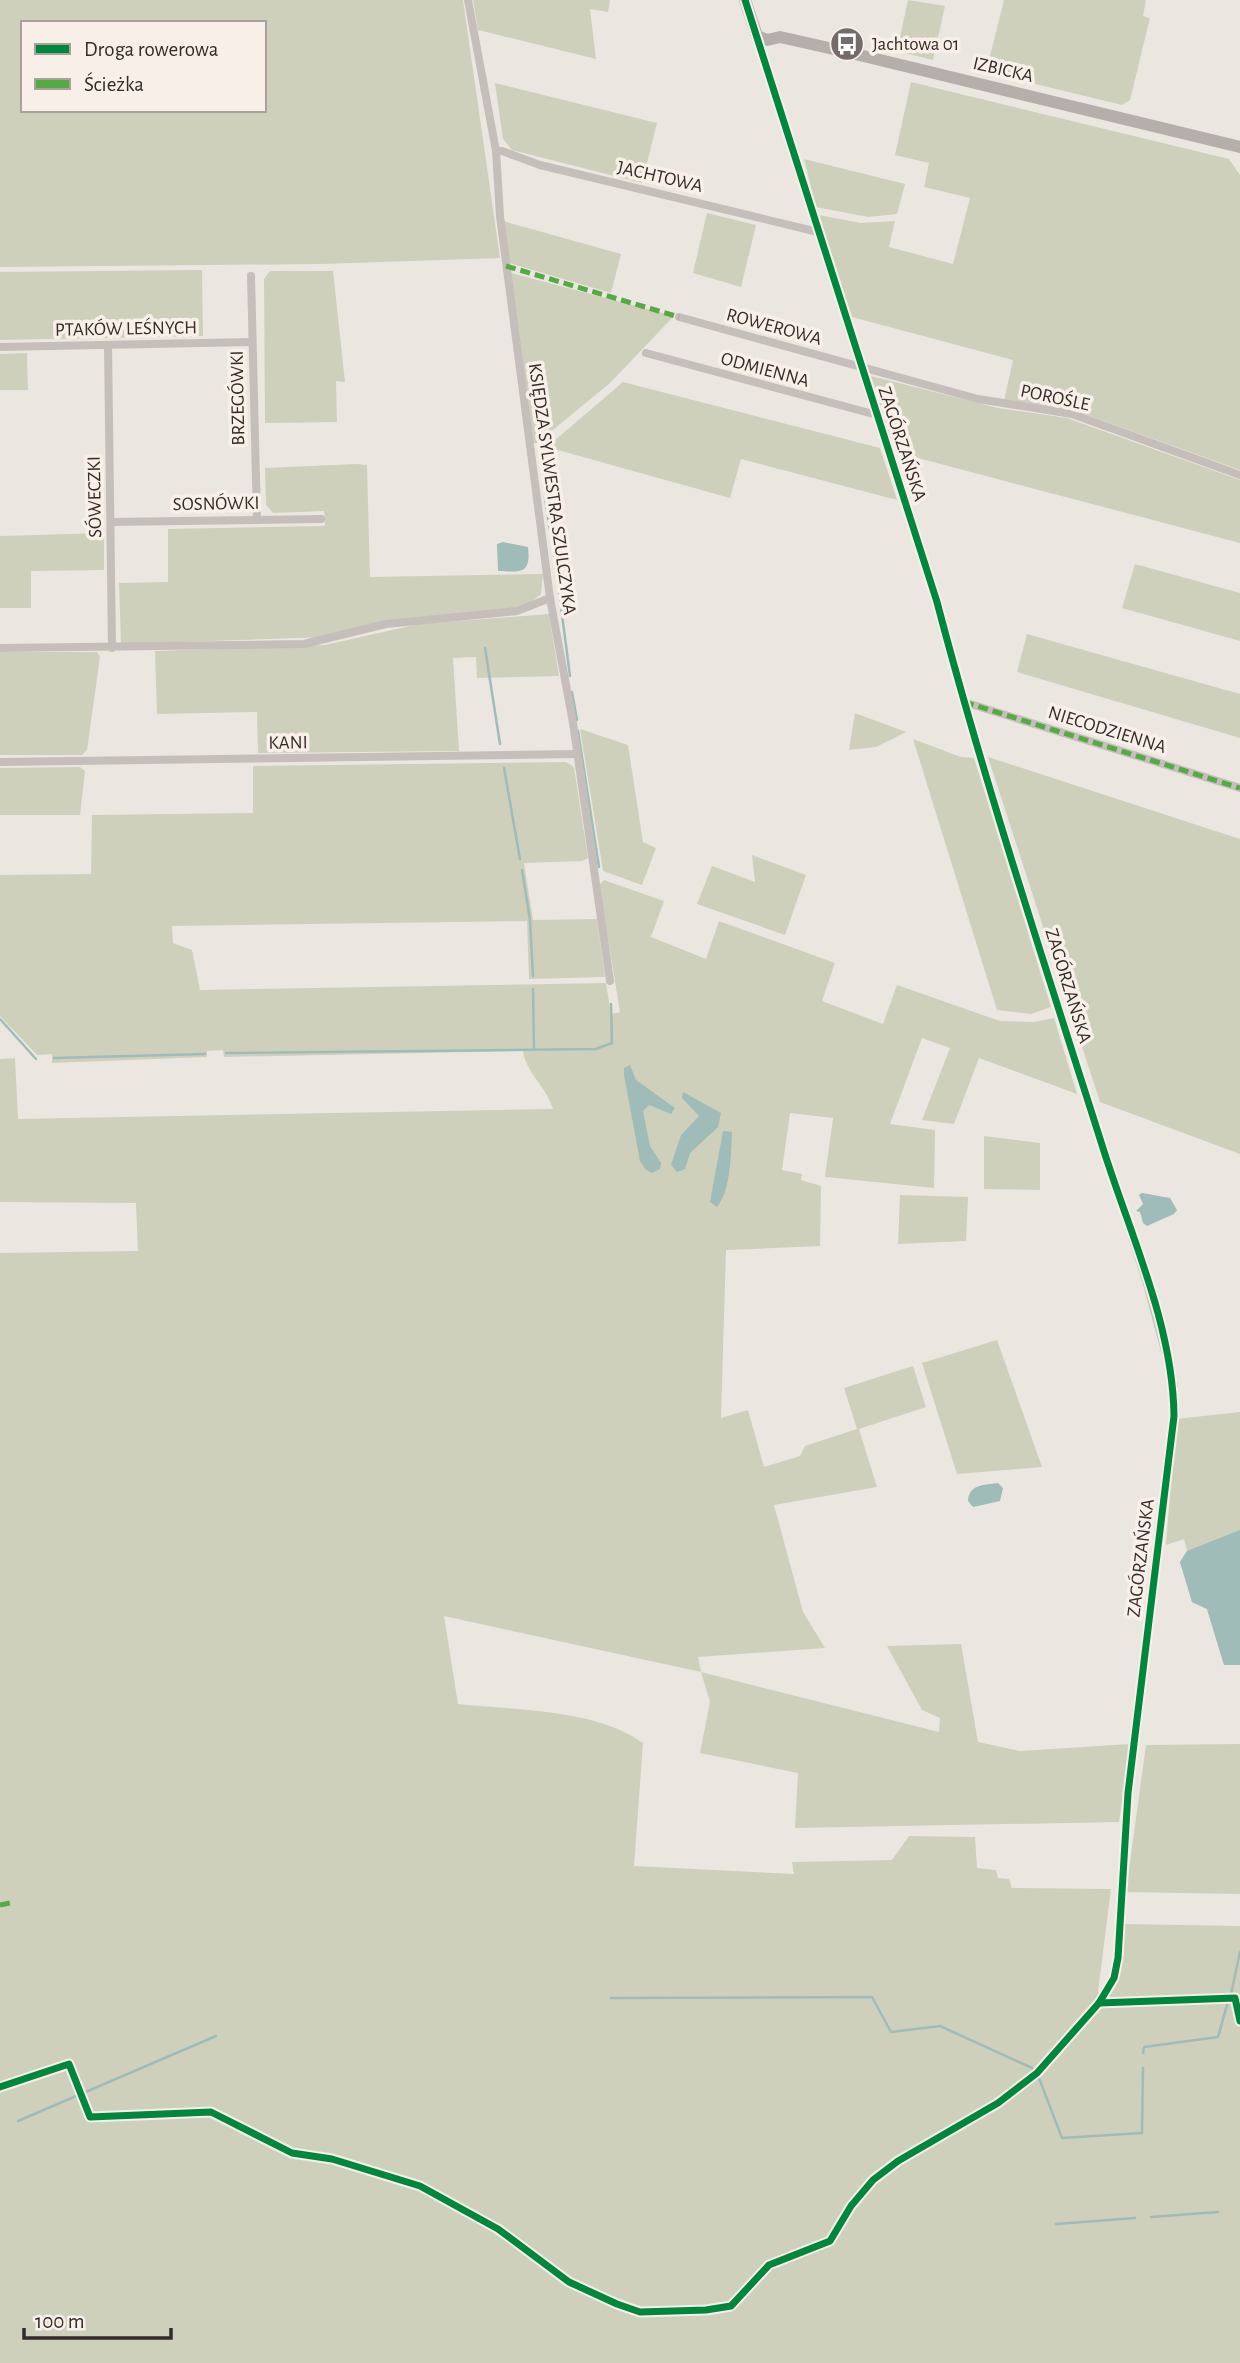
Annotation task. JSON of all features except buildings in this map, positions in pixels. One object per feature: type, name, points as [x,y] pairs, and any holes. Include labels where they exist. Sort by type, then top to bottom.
[{"type":"street","name":"KSIĘDZA SYLWESTRA SZULCZYKA","points":[[468,0],[496,151],[499,216],[550,598],[577,754],[610,981]]},
{"type":"street","name":"ZAGÓRZAŃSKA","points":[[745,0],[937,602],[964,702],[1148,1287],[1174,1385],[1174,1416],[1128,1794],[1118,1958],[1114,1978],[1099,2003]]},
{"type":"street","name":"IZBICKA","points":[[757,36],[767,40],[780,37],[847,52],[1240,147]]},
{"type":"street","name":"JACHTOWA","points":[[496,151],[540,165],[818,232]]},
{"type":"street","name":"BRZEGÓWKI","points":[[251,276],[257,519]]},
{"type":"street","name":"ROWEROWA","points":[[679,317],[860,366]]},
{"type":"street","name":"PTAKÓW LEŚNYCH","points":[[0,347],[253,342]]},
{"type":"street","name":"SÓWECZKI","points":[[108,345],[112,648]]},
{"type":"street","name":"ODMIENNA","points":[[646,354],[877,415]]},
{"type":"street","name":"POROŚLE","points":[[860,366],[978,399],[1072,414],[1240,475]]},
{"type":"street","name":"SOSNÓWKI","points":[[111,522],[321,519]]},
{"type":"street","points":[[0,648],[304,645],[386,624],[517,611],[550,598]]},
{"type":"street","name":"NIECODZIENNA","points":[[964,702],[1240,788]]},
{"type":"street","name":"KANI","points":[[0,762],[577,754]]},
{"type":"green space","points":[[0,0],[463,0],[500,258],[321,264],[0,267]]},
{"type":"green space","points":[[473,0],[610,0],[608,12],[590,9],[596,59],[478,30]]},
{"type":"green space","points":[[908,0],[945,6],[933,60],[897,51]]},
{"type":"green space","points":[[1004,0],[1146,0],[1143,16],[1150,18],[1130,100],[1122,105],[986,72]]},
{"type":"green space","points":[[911,82],[1229,159],[1240,175],[1240,470],[1073,410],[1004,401],[1013,360],[852,317],[819,215],[861,223],[895,221],[889,247],[953,264],[970,198],[924,187],[929,163],[895,155]]},
{"type":"green space","points":[[495,83],[657,123],[642,183],[512,150],[503,139]]},
{"type":"green space","points":[[804,159],[905,184],[897,214],[868,217],[816,207]]},
{"type":"green space","points":[[707,213],[756,225],[741,287],[693,273]]},
{"type":"green space","points":[[503,221],[621,254],[611,293],[509,263]]},
{"type":"green space","points":[[202,270],[203,336],[0,340],[0,272]]},
{"type":"green space","points":[[270,271],[333,271],[345,382],[336,381],[337,422],[265,423],[264,279]]},
{"type":"green space","points":[[511,273],[674,316],[610,383],[537,443],[533,443]]},
{"type":"green space","points":[[27,353],[28,390],[0,390],[0,354]]},
{"type":"green space","points":[[871,376],[998,408],[1067,418],[1240,480],[1240,543],[895,452]]},
{"type":"green space","points":[[623,382],[880,448],[897,500],[741,459],[730,498],[547,447]]},
{"type":"green space","points":[[367,465],[370,577],[543,574],[541,594],[530,603],[513,608],[391,622],[328,637],[121,644],[119,583],[168,582],[168,529],[325,526],[324,511],[273,513],[266,505],[265,468]]},
{"type":"green space","points":[[104,533],[104,570],[31,571],[31,608],[0,608],[0,536]]},
{"type":"green space","points":[[1135,564],[1240,593],[1240,641],[1122,608]]},
{"type":"green space","points":[[549,614],[559,676],[477,678],[476,657],[453,658],[459,751],[258,753],[257,712],[157,714],[155,651],[325,645],[419,624]]},
{"type":"green space","points":[[1027,634],[1240,694],[1240,738],[1017,672]]},
{"type":"green space","points":[[0,652],[97,652],[100,657],[87,750],[82,755],[0,755]]},
{"type":"green space","points":[[855,713],[906,732],[876,747],[849,750]]},
{"type":"green space","points":[[580,729],[628,745],[643,842],[656,848],[642,885],[603,871]]},
{"type":"green space","points":[[913,739],[961,757],[974,758],[1051,1007],[1031,1014],[997,1010]]},
{"type":"green space","points":[[988,757],[1240,839],[1240,1154],[1100,1102]]},
{"type":"green space","points":[[566,762],[574,767],[588,858],[582,861],[524,863],[533,920],[597,919],[605,977],[529,979],[527,921],[172,926],[173,943],[192,950],[200,990],[606,983],[611,1014],[620,1012],[599,885],[604,880],[664,901],[651,937],[706,959],[719,921],[835,963],[822,1001],[883,1024],[897,985],[1000,1021],[1034,1022],[1054,1018],[1077,1094],[979,1058],[954,1124],[922,1120],[950,1048],[922,1038],[890,1124],[935,1130],[934,1188],[825,1177],[833,1118],[790,1113],[782,1170],[802,1174],[801,1180],[821,1186],[820,1246],[726,1250],[721,1418],[748,1410],[764,1467],[800,1456],[805,1446],[857,1429],[844,1388],[913,1366],[926,1407],[859,1429],[877,1487],[774,1505],[803,1612],[825,1648],[698,1657],[701,1672],[444,1616],[458,1704],[579,1717],[603,1723],[643,1743],[634,1866],[794,1874],[792,1862],[892,1860],[909,1836],[975,1837],[977,1868],[996,1870],[998,1878],[1009,1879],[1012,1888],[1111,1889],[1098,1992],[1115,1988],[1123,1924],[1240,1926],[1240,2363],[0,2363],[0,1253],[138,1251],[136,1203],[0,1202],[0,1059],[15,1058],[18,1119],[553,1109],[528,1066],[523,1051],[224,1057],[223,1050],[207,1051],[207,1057],[52,1063],[52,1054],[37,1055],[0,1016],[0,875],[91,874],[92,815],[253,813],[253,766]]},
{"type":"green space","points":[[80,767],[85,771],[80,815],[0,815],[0,768]]},
{"type":"green space","points":[[752,855],[806,875],[785,935],[697,904],[712,866],[755,882]]},
{"type":"green space","points":[[984,1136],[1040,1143],[1040,1190],[984,1189]]},
{"type":"green space","points":[[900,1195],[968,1197],[966,1241],[898,1244]]},
{"type":"green space","points":[[997,1340],[1042,1467],[957,1474],[922,1363]]},
{"type":"green space","points":[[1240,1412],[1240,1665],[1224,1665],[1207,1609],[1192,1602],[1180,1562],[1187,1551],[1184,1539],[1166,1545],[1176,1419]]},
{"type":"green space","points":[[961,1644],[978,1742],[1020,1751],[1130,1744],[1119,1822],[795,1828],[798,1773],[700,1753],[710,1702],[701,1672],[939,1732],[940,1718],[922,1710],[887,1646]]},
{"type":"green space","points":[[1240,1744],[1240,1894],[1126,1892],[1146,1745]]},
{"type":"water","points":[[503,542],[528,547],[526,567],[519,571],[498,571],[497,544]]},
{"type":"water","points":[[630,1065],[636,1080],[675,1108],[671,1114],[649,1105],[643,1111],[650,1146],[661,1163],[660,1169],[652,1173],[645,1169],[640,1161],[624,1075],[624,1068]]},
{"type":"water","points":[[683,1092],[721,1113],[718,1127],[690,1153],[685,1169],[677,1172],[671,1165],[681,1135],[699,1116],[682,1098]]},
{"type":"water","points":[[723,1131],[732,1132],[731,1161],[728,1182],[717,1207],[710,1202]]},
{"type":"water","points":[[1142,1193],[1170,1198],[1177,1210],[1174,1214],[1147,1226],[1143,1223],[1140,1212],[1136,1211],[1143,1204],[1139,1195]]},
{"type":"water","points":[[998,1483],[1003,1488],[1000,1501],[973,1507],[968,1501],[974,1488]]},
{"type":"water","points":[[1240,1530],[1240,1665],[1224,1665],[1207,1609],[1192,1602],[1180,1562],[1187,1551]]},
{"type":"waterway","points":[[542,452],[544,487]]},
{"type":"waterway","points":[[545,497],[550,531]]},
{"type":"waterway","points":[[553,546],[570,676]]},
{"type":"waterway","points":[[485,648],[500,744]]},
{"type":"waterway","points":[[572,692],[577,720]]},
{"type":"waterway","points":[[578,731],[599,867]]},
{"type":"waterway","points":[[504,768],[520,859]]},
{"type":"waterway","points":[[522,870],[530,920],[533,976]]},
{"type":"waterway","points":[[533,989],[534,1048]]},
{"type":"waterway","points":[[226,1053],[596,1049],[612,1043],[611,1004]]},
{"type":"waterway","points":[[0,1019],[36,1059]]},
{"type":"waterway","points":[[54,1058],[205,1054]]},
{"type":"waterway","points":[[1231,1994],[1240,1952]]},
{"type":"waterway","points":[[611,1998],[872,1997],[891,2032],[940,2026],[1032,2068],[1037,2073],[1062,2138],[1142,2133],[1143,2068]]},
{"type":"waterway","points":[[1143,2053],[1144,2047],[1218,2037],[1227,2005]]},
{"type":"waterway","points":[[18,2121],[216,2036]]},
{"type":"waterway","points":[[1151,2217],[1218,2212]]},
{"type":"waterway","points":[[1056,2224],[1135,2218]]},
{"type":"marked path","points":[[506,266],[679,317]]},
{"type":"marked path","points":[[964,702],[1240,788]]},
{"type":"marked path","points":[[0,1905],[10,1903]]},
{"type":"cycle path","points":[[0,2087],[69,2064],[90,2117],[211,2112],[292,2153],[332,2159],[420,2186],[498,2229],[569,2282],[617,2304],[640,2312],[706,2310],[731,2306],[769,2265],[830,2241],[851,2206],[873,2180],[898,2161],[998,2103],[1037,2073],[1099,2003],[1114,1978],[1118,1958],[1128,1793],[1174,1416],[1166,1347],[1148,1279],[1102,1145],[1016,875],[937,602],[745,0]]},
{"type":"cycle path","points":[[1099,2003],[1235,1998],[1240,2021]]},
{"type":"place","name":"Jachtowa 01","points":[[847,44]]}]
